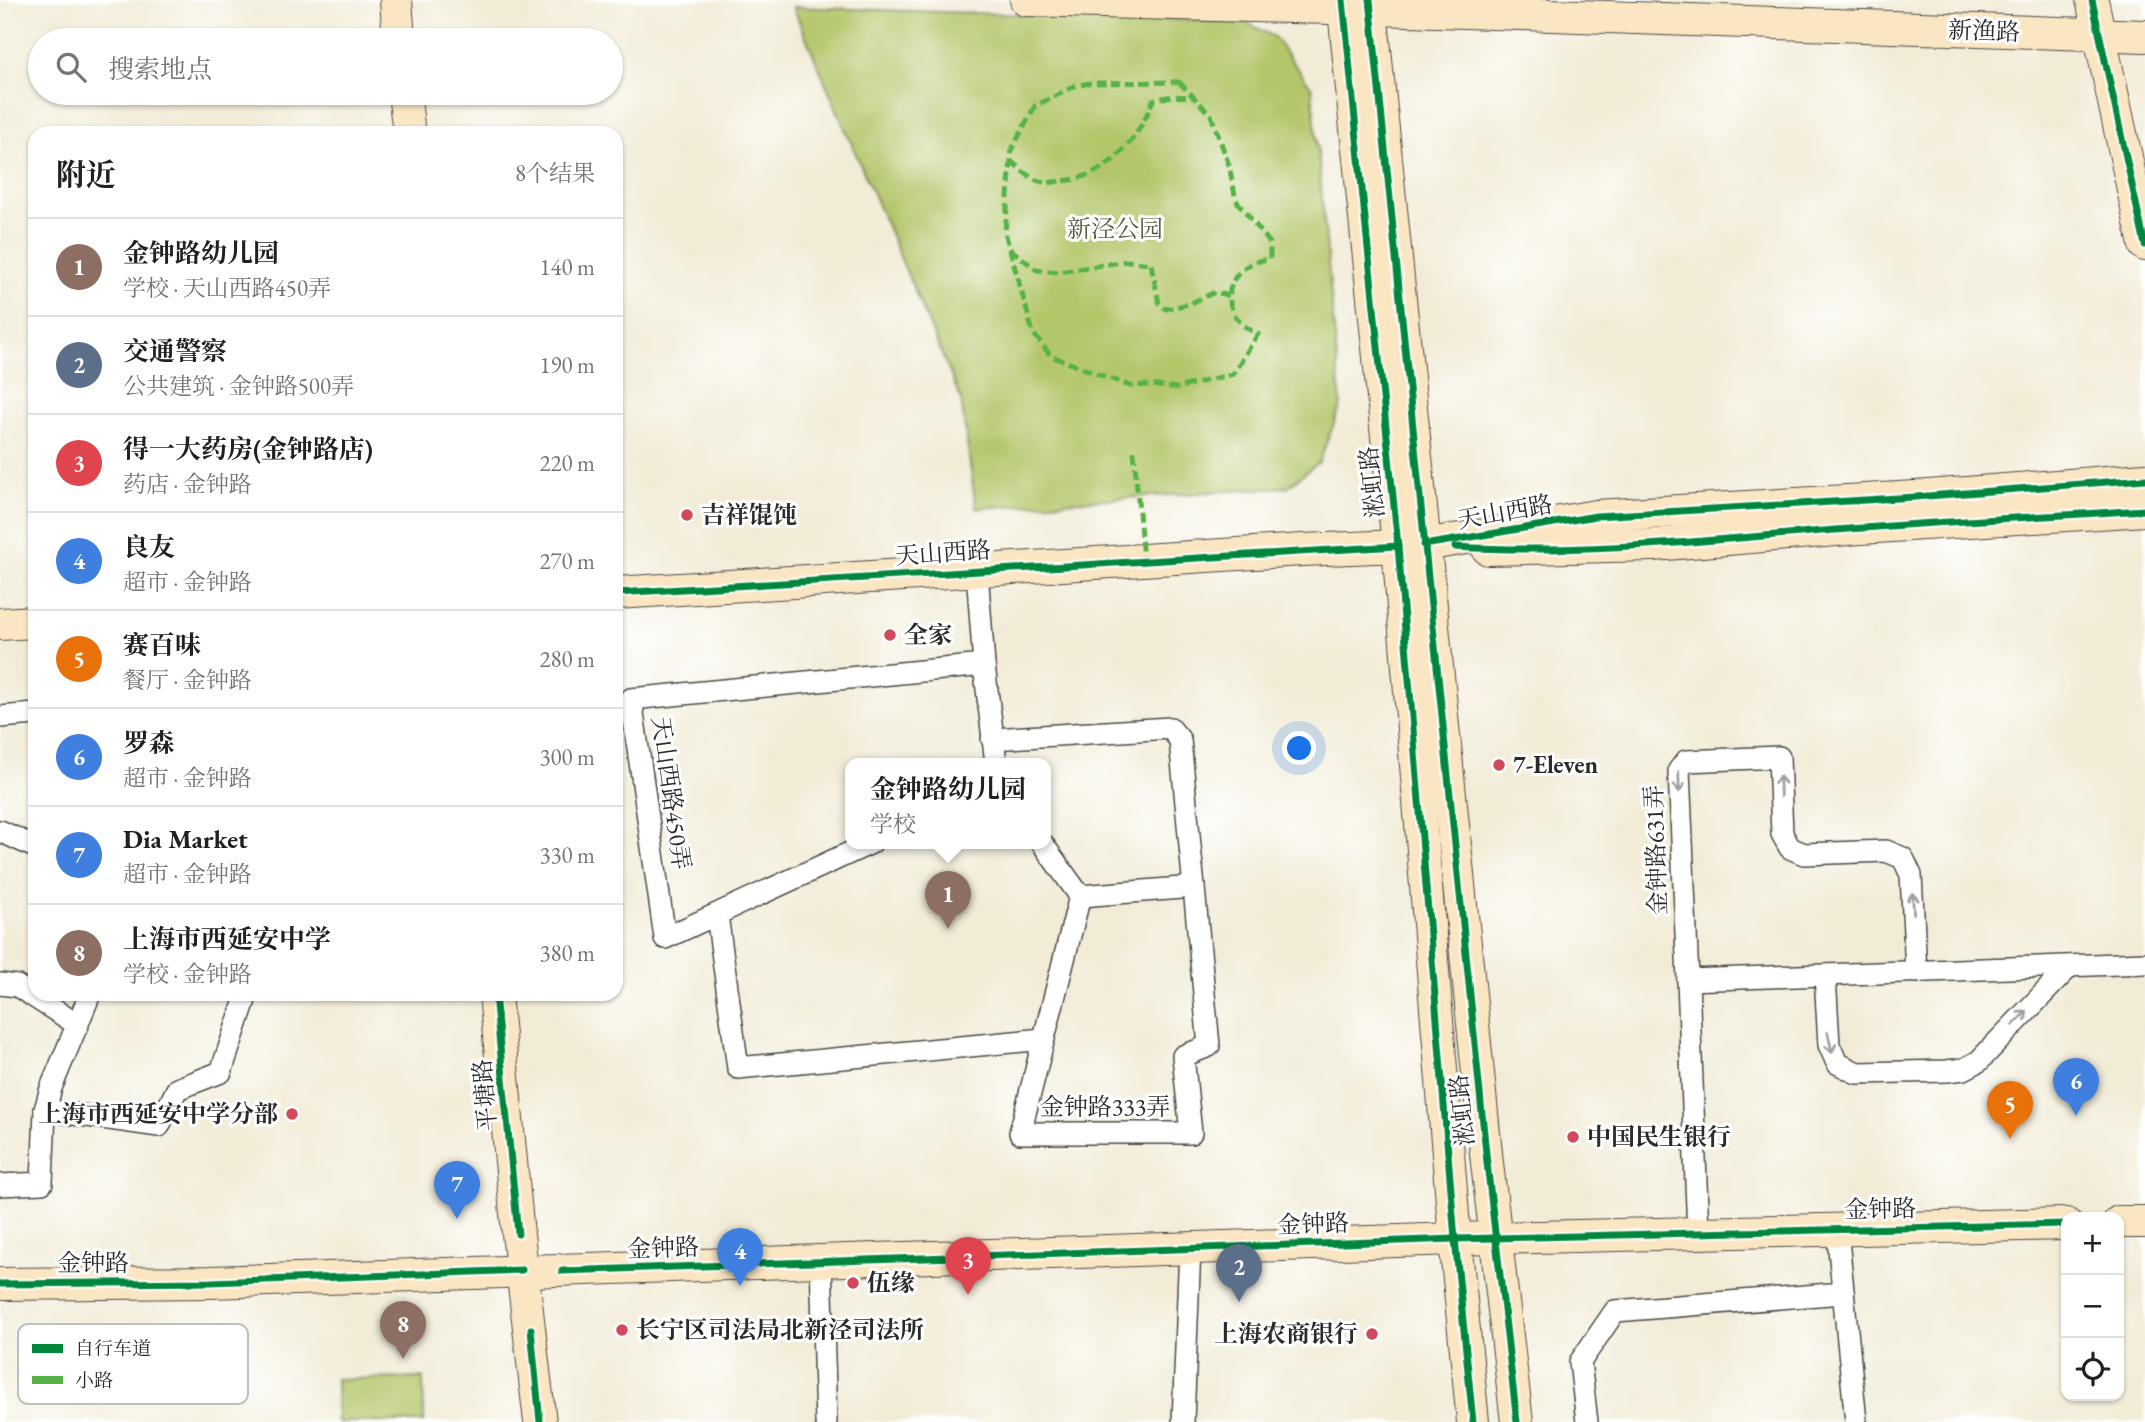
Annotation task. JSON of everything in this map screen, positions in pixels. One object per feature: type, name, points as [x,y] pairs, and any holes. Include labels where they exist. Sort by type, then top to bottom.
[{"type":"main road","points":[[396,0],[398,28]]},
{"type":"main road","name":"新渔路","points":[[1026,0],[2095,15],[2145,36]]},
{"type":"main road","name":"淞虹路","points":[[1357,4],[1411,546],[1517,1422]]},
{"type":"main road","points":[[2095,15],[2145,245]]},
{"type":"main road","points":[[406,105],[408,126]]},
{"type":"main road","name":"天山西路","points":[[1411,546],[1596,516],[1928,496],[2145,479]]},
{"type":"main road","name":"天山西路","points":[[623,593],[1411,546],[1505,550],[1654,545],[1860,528],[2145,510]]},
{"type":"main road","name":"淞虹路","points":[[1411,546],[1455,1239],[1473,1422]]},
{"type":"main road","points":[[0,624],[28,622]]},
{"type":"main road","name":"平塘路","points":[[496,1001],[540,1422]]},
{"type":"main road","points":[[2124,1222],[2145,1222]]},
{"type":"main road","name":"金钟路","points":[[0,1284],[211,1282],[1190,1247],[2061,1224]]},
{"type":"street","points":[[977,570],[984,665],[995,758]]},
{"type":"street","name":"天山西路450弄","points":[[858,849],[665,937],[631,699],[984,665]]},
{"type":"street","points":[[0,718],[28,715]]},
{"type":"street","points":[[992,739],[1170,728],[1181,740],[1194,887],[1080,896],[1046,849]]},
{"type":"street","name":"金钟路631弄","points":[[1698,1233],[1679,770],[1686,761],[1779,757],[1783,834],[1790,848],[1804,854],[1886,851],[1903,858],[1911,875],[1916,972]]},
{"type":"street","points":[[0,831],[28,845]]},
{"type":"street","name":"金钟路333弄","points":[[1080,896],[1020,1133],[1191,1133],[1183,1056],[1209,1046],[1194,887]]},
{"type":"street","points":[[717,915],[738,1068],[1044,1039]]},
{"type":"street","points":[[1688,980],[2145,963]]},
{"type":"street","points":[[1825,975],[1829,1045],[1837,1063],[1857,1073],[1947,1071],[1964,1069],[1979,1061],[2070,966]]},
{"type":"street","points":[[0,984],[17,986],[28,993]]},
{"type":"street","points":[[40,1001],[78,1025]]},
{"type":"street","points":[[0,1185],[42,1183],[45,1111],[51,1088],[87,1001]]},
{"type":"street","points":[[45,1111],[159,1126],[177,1089],[221,1072],[245,1001]]},
{"type":"street","points":[[1837,1229],[1856,1422]]},
{"type":"street","points":[[1183,1422],[1190,1247]]},
{"type":"street","points":[[821,1261],[826,1422]]},
{"type":"street","points":[[1587,1422],[1580,1362],[1615,1311],[1843,1293]]},
{"type":"green space","name":"新泾公园","points":[[793,7],[1245,22],[1274,37],[1312,88],[1341,405],[1319,462],[1287,487],[976,508],[961,399]]},
{"type":"green space","points":[[423,1378],[424,1422],[337,1422],[336,1379]]},
{"type":"marked path","points":[[1179,82],[1211,115],[1229,165],[1236,200],[1270,243],[1270,259],[1254,263],[1242,270],[1234,279],[1230,291],[1230,303],[1235,315],[1258,334],[1233,374],[1177,388],[1130,386],[1051,356],[1033,333],[1005,232],[1012,149],[1035,106],[1075,86],[1090,83],[1179,82]]},
{"type":"marked path","points":[[1011,161],[1039,181],[1077,179],[1106,165],[1118,155],[1139,130],[1153,100],[1172,96],[1194,97]]},
{"type":"marked path","points":[[1010,249],[1037,270],[1060,272],[1127,261],[1151,264],[1159,303],[1166,309],[1189,304],[1215,292],[1229,296]]},
{"type":"marked path","points":[[1134,451],[1143,560]]},
{"type":"cycle path","points":[[1343,0],[1398,546],[1455,1239],[1473,1422]]},
{"type":"cycle path","points":[[1370,0],[1487,1163],[1517,1422]]},
{"type":"cycle path","points":[[2092,0],[2145,245]]},
{"type":"cycle path","points":[[1424,545],[1596,516],[1915,497],[2145,479]]},
{"type":"cycle path","points":[[1455,547],[1544,549],[1633,546],[2145,510]]},
{"type":"cycle path","points":[[623,593],[1398,546]]},
{"type":"cycle path","points":[[496,1001],[518,1234]]},
{"type":"cycle path","points":[[562,1271],[1455,1239],[2061,1224]]},
{"type":"cycle path","points":[[0,1284],[211,1282],[522,1270]]},
{"type":"cycle path","points":[[531,1329],[540,1422]]},
{"type":"place","name":"吉祥馄饨","points":[[687,515]]},
{"type":"place","name":"全家","points":[[890,635]]},
{"type":"place","name":"7-Eleven","points":[[1499,765]]},
{"type":"place","name":"金钟路幼儿园","points":[[948,929]]},
{"type":"place","name":"上海市西延安中学分部","points":[[292,1114]]},
{"type":"place","name":"罗森","points":[[2076,1116]]},
{"type":"place","name":"中国民生银行","points":[[1573,1137]]},
{"type":"place","name":"赛百味","points":[[2010,1139]]},
{"type":"place","name":"Dia Market","points":[[457,1219]]},
{"type":"place","name":"伍缘","points":[[853,1283]]},
{"type":"place","name":"良友","points":[[740,1286]]},
{"type":"place","name":"得一大药房(金钟路店)","points":[[968,1295]]},
{"type":"place","name":"交通警察","points":[[1239,1302]]},
{"type":"place","name":"长宁区司法局北新泾司法所","points":[[622,1330]]},
{"type":"place","name":"上海农商银行","points":[[1372,1334]]},
{"type":"place","name":"上海市西延安中学","points":[[403,1359]]}]
